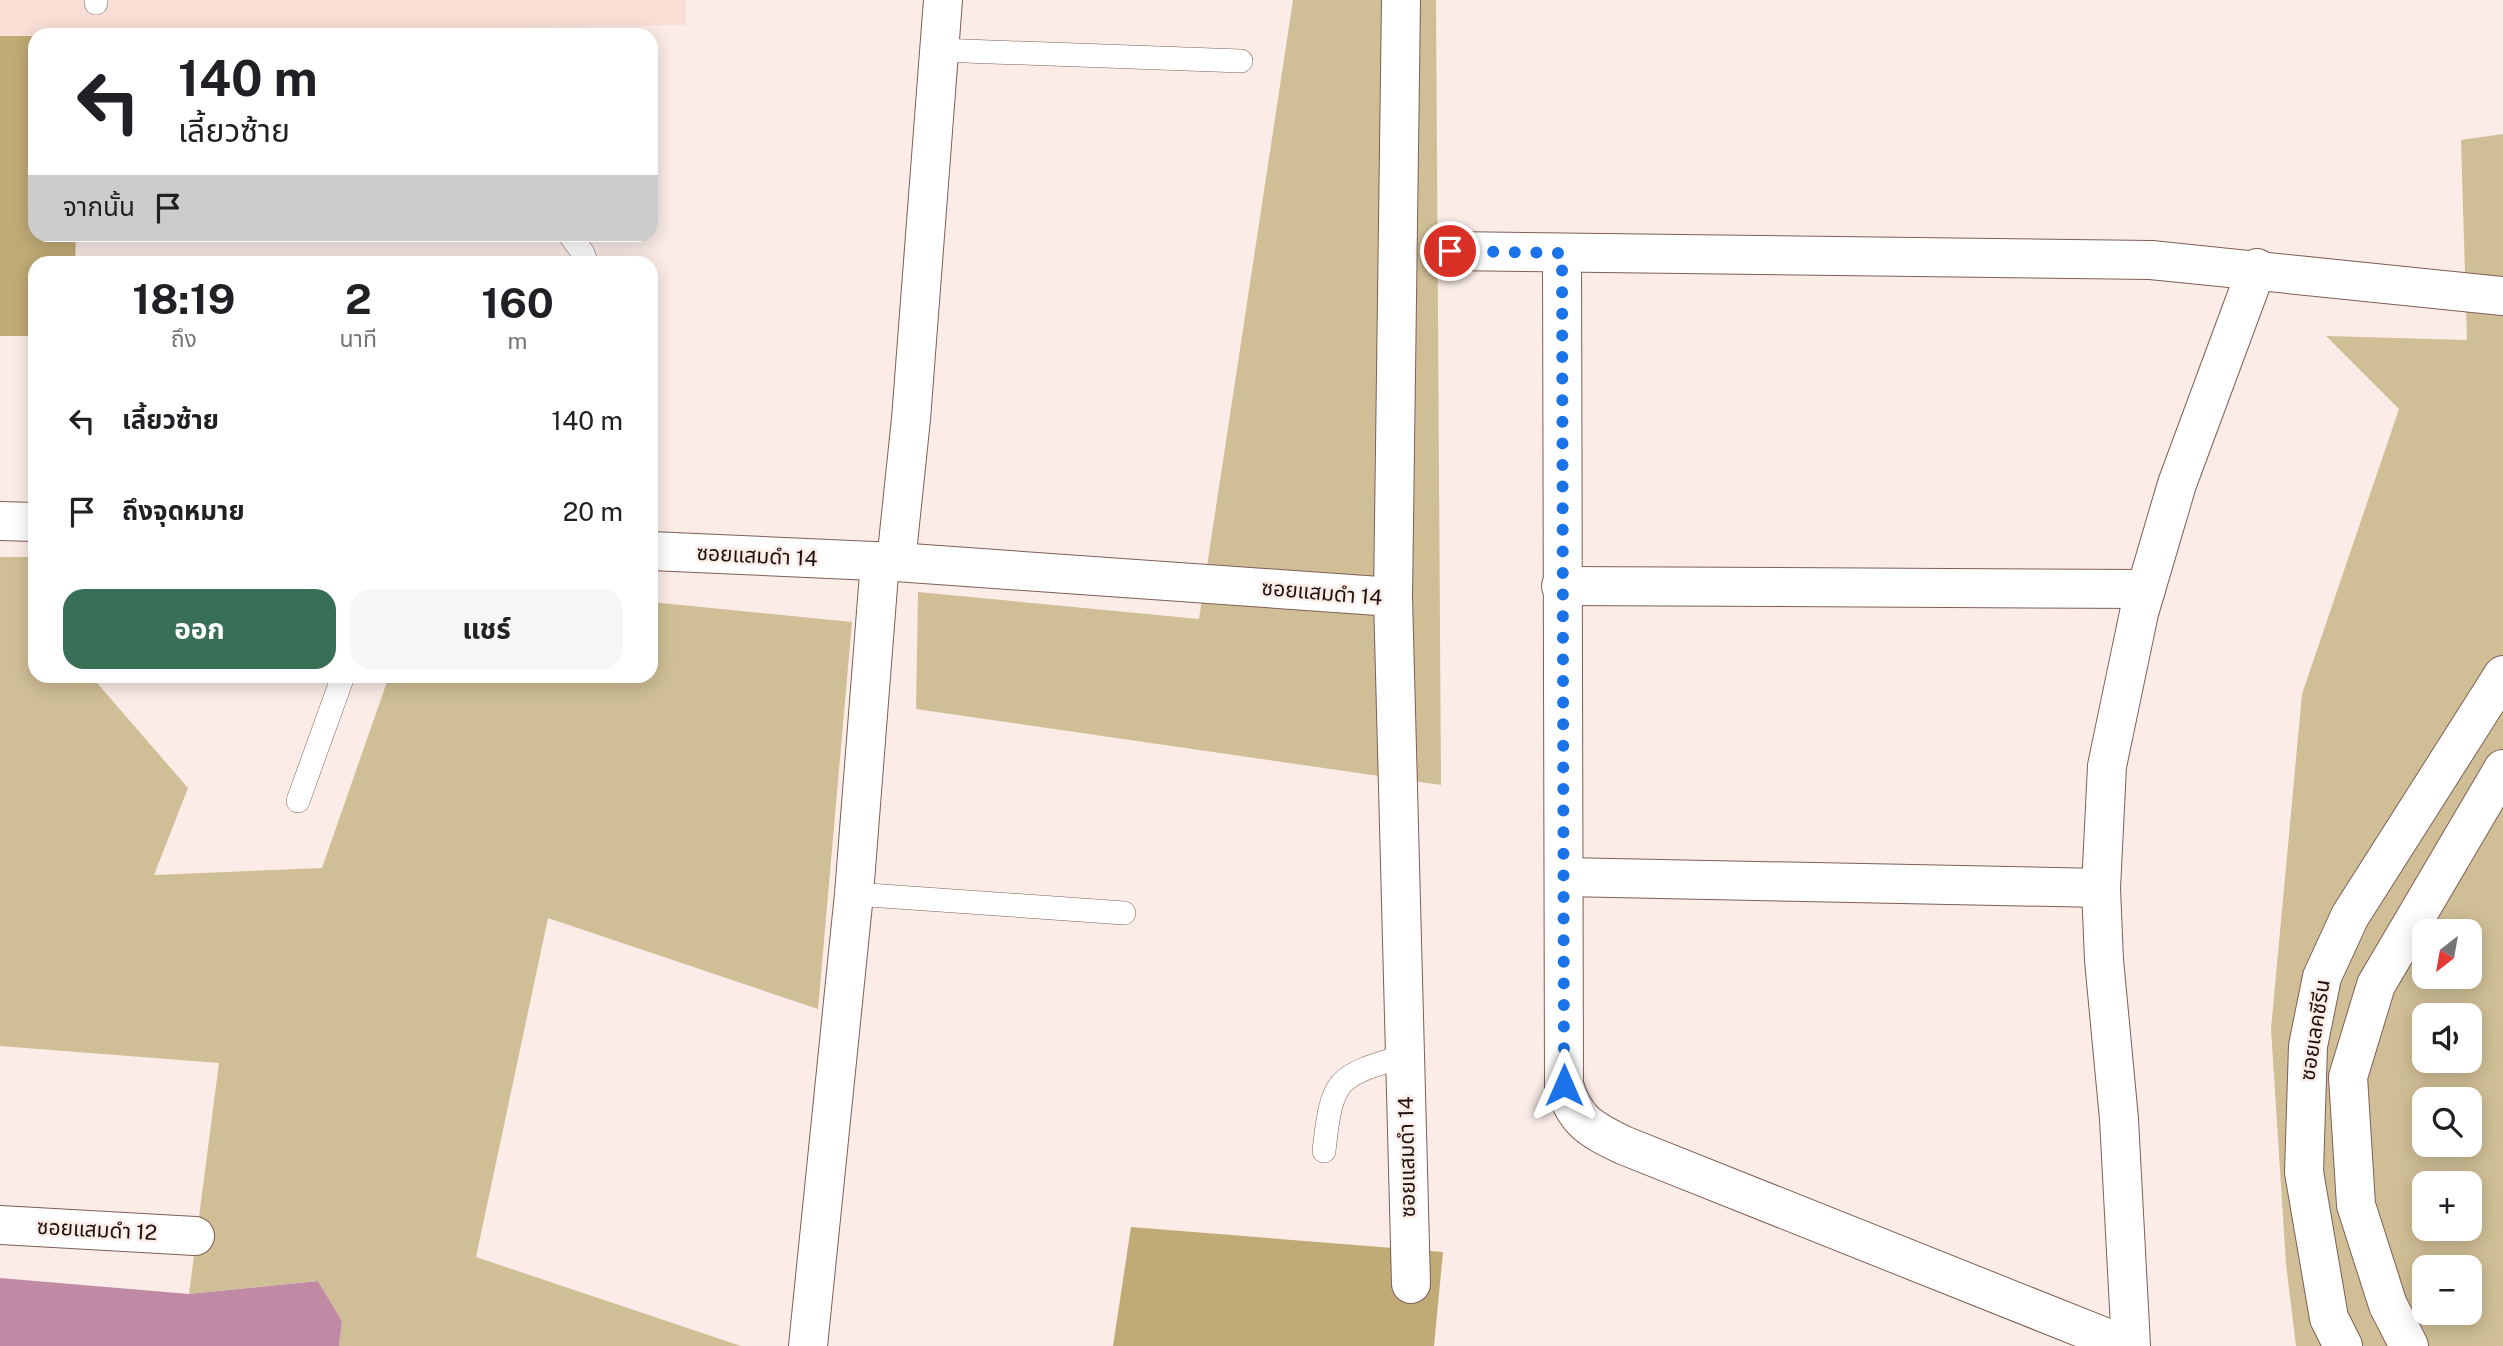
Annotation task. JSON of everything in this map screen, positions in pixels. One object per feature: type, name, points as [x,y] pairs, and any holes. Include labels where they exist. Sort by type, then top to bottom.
[{"type":"street","points":[[807,1346],[888,562],[911,419],[943,0]]},
{"type":"street","points":[[1393,597],[1401,0]]},
{"type":"street","points":[[1450,251],[2151,260],[2257,268],[2503,296]]},
{"type":"street","points":[[1562,253],[1564,1085],[1572,1110],[1594,1131],[2129,1346],[2119,1119],[2104,960],[2101,888],[2107,766],[2146,589],[2178,484],[2257,268]]},
{"type":"street","points":[[0,521],[28,522]]},
{"type":"street","name":"ซอยแสมดำ 14","points":[[658,551],[888,562],[1393,597],[1411,1284]]},
{"type":"street","points":[[1561,586],[2146,589]]},
{"type":"street","name":"ซอยเลคซีรีน","points":[[2343,1346],[2329,1318],[2304,1172],[2308,1046],[2322,977],[2350,916],[2503,675]]},
{"type":"street","name":"ซอยเลคซีรีน","points":[[2409,1346],[2388,1304],[2356,1205],[2348,1077],[2376,985],[2503,769]]},
{"type":"street","points":[[1564,877],[2101,888]]},
{"type":"street","name":"ซอยแสมดำ 12","points":[[0,1225],[195,1236]]},
{"type":"lane","points":[[938,50],[1241,61]]},
{"type":"lane","points":[[298,802],[340,683]]},
{"type":"lane","points":[[854,894],[1124,913]]},
{"type":"lane","points":[[1324,1150],[1329,1104],[1340,1083],[1356,1070],[1405,1056]]},
{"type":"shaded area","points":[[0,0],[686,0],[686,25],[499,28],[28,28],[28,36],[0,36]]},
{"type":"shaded area","points":[[1293,0],[1436,0],[1441,785],[916,709],[918,592],[1199,619]]},
{"type":"shaded area","points":[[0,36],[28,36],[28,242],[76,242],[75,256],[28,256],[28,336],[0,336]]},
{"type":"shaded area","points":[[2503,134],[2503,1346],[2296,1346],[2286,1264],[2271,1029],[2302,694],[2399,409],[2326,336],[2467,340],[2461,140]]},
{"type":"shaded area","points":[[0,557],[28,557],[28,683],[97,683],[188,788],[154,875],[322,868],[387,683],[658,683],[658,603],[852,622],[818,1009],[548,918],[476,1257],[741,1346],[339,1346],[342,1321],[318,1281],[189,1294],[219,1063],[0,1046]]},
{"type":"shaded area","points":[[1131,1227],[1443,1252],[1434,1346],[1113,1346]]},
{"type":"shaded area","points":[[0,1278],[189,1294],[318,1281],[342,1321],[339,1346],[0,1346]]},
{"type":"route","points":[[1450,251],[1562,253],[1564,1085]]}]
